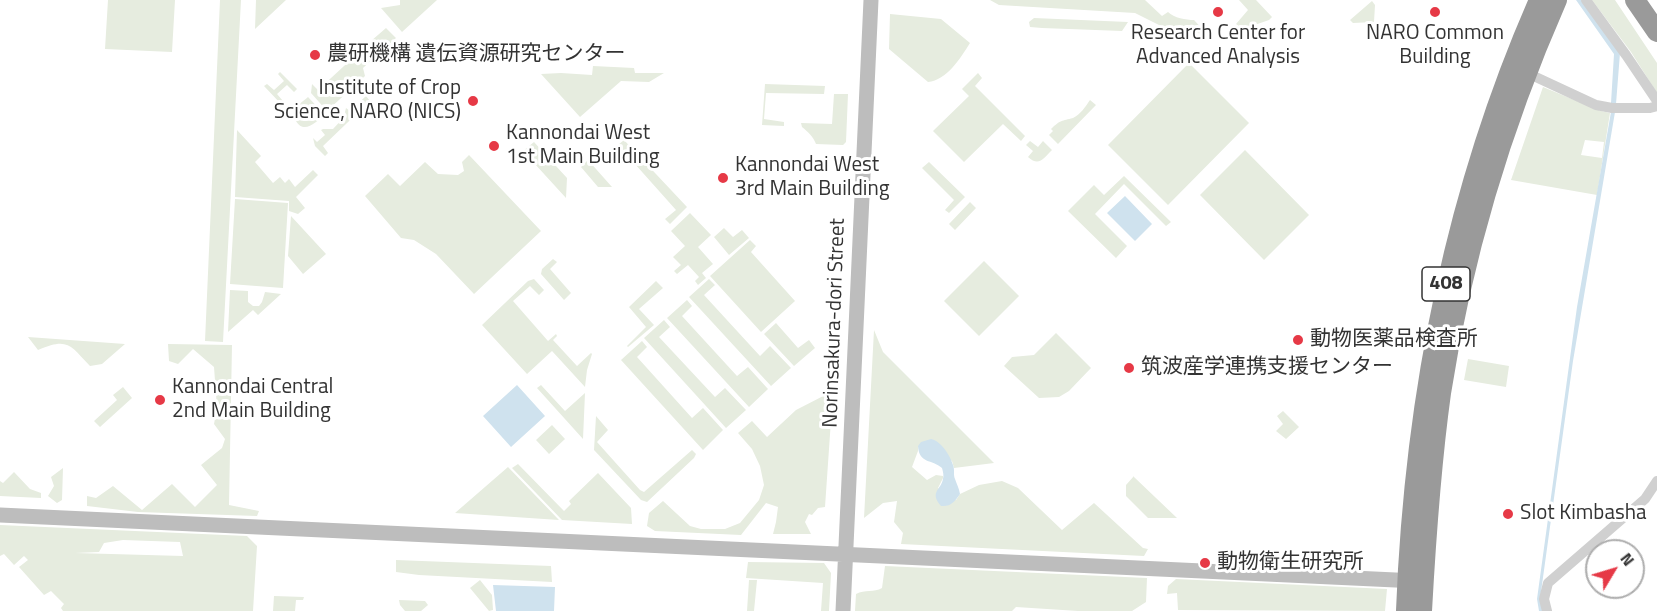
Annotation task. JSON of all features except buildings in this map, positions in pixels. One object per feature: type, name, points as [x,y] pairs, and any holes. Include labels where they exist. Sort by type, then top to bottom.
[{"type":"highway","name":"408","points":[[1422,611],[1415,581],[1414,490],[1422,418],[1444,292],[1472,183],[1519,68],[1539,0]]},
{"type":"highway","name":"408","points":[[1519,68],[1557,0]]},
{"type":"highway","points":[[1635,0],[1657,32]]},
{"type":"highway","name":"408","points":[[1406,611],[1415,581]]},
{"type":"street","name":"Norinsakura-dori Street","points":[[843,611],[871,0]]},
{"type":"street","points":[[1586,0],[1657,101]]},
{"type":"street","points":[[1519,68],[1596,105],[1612,108],[1657,106]]},
{"type":"street","points":[[1547,611],[1544,599],[1548,583],[1645,499],[1657,481]]},
{"type":"street","points":[[0,515],[1415,581]]},
{"type":"shaded area","points":[[108,0],[175,0],[172,52],[105,49]]},
{"type":"shaded area","points":[[220,0],[241,0],[223,342],[205,341]]},
{"type":"shaded area","points":[[256,0],[286,0],[255,29]]},
{"type":"shaded area","points":[[400,0],[437,0],[402,32],[381,8],[400,5]]},
{"type":"shaded area","points":[[990,0],[1145,0],[1162,16],[1168,12],[1173,16],[1194,20],[1207,34],[1163,27],[1135,13],[999,5]]},
{"type":"shaded area","points":[[1239,0],[1256,0],[1272,17],[1243,29],[1236,24],[1248,10]]},
{"type":"shaded area","points":[[1592,0],[1615,0],[1657,63],[1657,93],[1631,52]]},
{"type":"shaded area","points":[[1372,1],[1375,5],[1374,22],[1353,23],[1350,20]]},
{"type":"shaded area","points":[[890,14],[941,19],[970,43],[947,73],[928,82],[889,49]]},
{"type":"shaded area","points":[[1034,18],[1128,22],[1122,31],[1030,27],[1029,22]]},
{"type":"shaded area","points":[[386,28],[396,38],[381,52],[371,41]]},
{"type":"shaded area","points":[[369,43],[378,54],[363,68],[365,76],[327,111],[311,93],[312,84],[318,90]]},
{"type":"shaded area","points":[[1189,63],[1249,123],[1168,205],[1108,145]]},
{"type":"shaded area","points":[[593,66],[634,68],[635,73],[664,73],[649,82],[621,81],[580,117],[541,74],[592,75]]},
{"type":"shaded area","points":[[280,72],[297,89],[294,92],[287,85],[277,94],[283,101],[281,104],[264,86],[267,84],[274,90],[284,81],[278,74]]},
{"type":"shaded area","points":[[978,73],[982,78],[975,86],[1025,136],[1021,141],[1003,124],[964,162],[933,131],[969,96],[962,89]]},
{"type":"shaded area","points":[[765,84],[825,86],[824,94],[766,93],[764,119],[784,122],[784,126],[762,125]]},
{"type":"shaded area","points":[[1543,87],[1610,113],[1597,195],[1511,180]],"holes":[[[1585,140],[1604,142],[1602,158],[1581,155]]]},
{"type":"shaded area","points":[[834,94],[848,94],[846,142],[843,145],[816,144],[801,123],[832,124]]},
{"type":"shaded area","points":[[366,96],[370,101],[323,146],[328,153],[325,156],[315,146],[313,138],[317,142],[325,135],[321,130],[333,129],[346,115],[346,108],[350,111]]},
{"type":"shaded area","points":[[308,97],[325,115],[310,126],[303,127],[296,121],[295,112],[298,105]]},
{"type":"shaded area","points":[[1090,100],[1096,105],[1058,144],[1049,135],[1053,131],[1051,129],[1059,122],[1076,117]]},
{"type":"shaded area","points":[[237,130],[261,156],[255,162],[273,183],[280,177],[285,183],[289,179],[295,187],[313,170],[318,175],[296,197],[305,208],[298,214],[289,211],[289,201],[235,197]]},
{"type":"shaded area","points":[[624,140],[687,207],[670,224],[665,219],[676,210],[618,145]]},
{"type":"shaded area","points":[[1030,141],[1038,147],[1043,141],[1052,150],[1041,160],[1032,160],[1028,157],[1033,151],[1026,145]]},
{"type":"shaded area","points":[[534,142],[567,178],[566,198],[523,151]]},
{"type":"shaded area","points":[[1245,150],[1309,215],[1264,260],[1200,195]]},
{"type":"shaded area","points":[[469,155],[541,231],[474,294],[436,254],[414,240],[401,238],[365,196],[388,174],[400,186],[425,162],[438,174],[458,175],[464,171],[462,162]]},
{"type":"shaded area","points":[[588,160],[612,187],[598,187],[581,167]]},
{"type":"shaded area","points":[[929,162],[965,197],[949,213],[945,210],[954,200],[922,168]]},
{"type":"shaded area","points":[[1124,176],[1171,222],[1166,226],[1124,184],[1095,214],[1127,246],[1116,258],[1068,211],[1094,185],[1104,195]]},
{"type":"shaded area","points":[[235,199],[288,203],[283,288],[230,284]]},
{"type":"shaded area","points":[[970,202],[976,208],[955,230],[949,224]]},
{"type":"shaded area","points":[[690,213],[711,235],[698,247],[713,264],[702,273],[706,278],[698,285],[695,281],[699,277],[688,265],[677,274],[674,271],[681,265],[673,257],[685,246],[671,231]]},
{"type":"shaded area","points":[[291,216],[326,254],[303,274],[288,256]]},
{"type":"shaded area","points":[[724,228],[733,237],[742,230],[749,238],[729,255],[714,237]]},
{"type":"shaded area","points":[[750,240],[756,246],[751,252],[795,301],[761,332],[710,276]]},
{"type":"shaded area","points":[[553,259],[557,262],[550,269],[571,293],[564,300],[541,274],[542,269]]},
{"type":"shaded area","points":[[984,261],[1019,296],[979,336],[944,301]]},
{"type":"shaded area","points":[[534,279],[544,290],[539,295],[530,286],[513,301],[548,341],[556,334],[553,340],[577,366],[592,354],[585,387],[552,351],[527,374],[482,325],[528,281]]},
{"type":"shaded area","points":[[709,279],[715,285],[704,295],[760,356],[770,346],[791,368],[771,386],[689,297]]},
{"type":"shaded area","points":[[656,281],[663,288],[639,309],[654,325],[628,347],[646,327],[629,307]]},
{"type":"shaded area","points":[[230,290],[248,291],[248,302],[253,306],[259,306],[265,292],[281,294],[258,315],[253,310],[228,332]]},
{"type":"shaded area","points":[[687,300],[692,306],[682,316],[737,376],[748,367],[768,389],[749,407],[667,318]]},
{"type":"shaded area","points":[[664,320],[670,327],[659,337],[715,397],[725,388],[746,410],[726,428],[644,338]]},
{"type":"shaded area","points":[[776,323],[798,348],[809,340],[815,348],[794,366],[764,334]]},
{"type":"shaded area","points":[[874,330],[883,352],[994,463],[954,468],[952,461],[918,446],[912,467],[927,480],[936,475],[943,476],[938,488],[956,500],[960,494],[979,485],[1002,481],[1018,488],[1062,530],[1094,503],[1143,548],[1148,549],[1144,556],[901,544],[903,533],[894,522],[897,501],[883,503],[864,518]]},
{"type":"shaded area","points":[[1056,333],[1091,368],[1069,391],[1059,397],[1039,398],[1004,366],[1012,357],[1034,355]]},
{"type":"shaded area","points":[[28,337],[125,344],[102,364],[90,366],[68,345],[56,344],[38,350]]},
{"type":"shaded area","points":[[642,341],[647,347],[637,357],[692,418],[703,408],[723,430],[703,450],[621,360]]},
{"type":"shaded area","points":[[168,344],[232,345],[229,505],[259,511],[257,516],[138,512],[87,506],[87,496],[96,498],[113,486],[142,510],[172,484],[195,507],[217,485],[201,465],[222,448],[225,439],[214,424],[217,408],[214,367],[193,349],[178,364],[169,361]]},
{"type":"shaded area","points":[[1468,359],[1509,366],[1506,387],[1464,380]]},
{"type":"shaded area","points":[[541,385],[565,411],[585,393],[583,439],[537,388]]},
{"type":"shaded area","points":[[123,387],[132,398],[100,427],[94,421],[117,400],[113,395]]},
{"type":"shaded area","points":[[833,391],[825,507],[818,508],[812,515],[809,514],[805,522],[811,534],[773,534],[778,507],[766,503],[741,535],[655,531],[647,526],[649,513],[663,501],[690,526],[701,529],[725,529],[740,523],[759,500],[764,485],[760,466],[752,449],[738,433],[752,421],[767,437],[796,410]]},
{"type":"shaded area","points":[[1283,411],[1299,427],[1286,439],[1276,431],[1283,424],[1277,416]]},
{"type":"shaded area","points":[[596,416],[608,430],[597,442],[644,492],[692,450],[696,454],[647,502],[641,500],[594,450]]},
{"type":"shaded area","points":[[552,425],[565,439],[549,454],[536,440]]},
{"type":"shaded area","points":[[518,464],[564,511],[571,504],[569,501],[598,473],[631,508],[632,524],[562,520],[512,468]]},
{"type":"shaded area","points":[[508,467],[559,520],[455,513]]},
{"type":"shaded area","points":[[63,468],[62,500],[57,503],[48,496],[54,486],[51,477]]},
{"type":"shaded area","points":[[14,472],[30,489],[41,493],[41,498],[0,496],[0,481],[3,483]]},
{"type":"shaded area","points":[[1134,476],[1177,518],[1148,518],[1126,496],[1126,485]]},
{"type":"shaded area","points":[[0,525],[247,536],[257,546],[253,611],[63,611],[61,608],[64,604],[51,591],[44,595],[19,567],[28,560],[24,556],[14,565],[4,554],[0,556]],"holes":[[[123,540],[180,542],[183,556],[75,553],[99,552],[104,543]]]},
{"type":"shaded area","points":[[396,560],[551,566],[552,582],[396,572]]},
{"type":"shaded area","points":[[748,562],[824,563],[831,573],[829,611],[821,611],[823,583],[746,578]]},
{"type":"shaded area","points":[[885,566],[1147,578],[1146,602],[1132,611],[1078,611],[1016,607],[1012,611],[855,611],[856,594],[882,588]]},
{"type":"shaded area","points":[[1176,579],[1387,589],[1385,611],[1178,610],[1177,593],[1167,594],[1168,586]]},
{"type":"shaded area","points":[[480,580],[492,595],[493,610],[489,611],[470,588]]},
{"type":"shaded area","points":[[749,580],[757,580],[754,611],[747,611]]},
{"type":"shaded area","points":[[274,596],[304,597],[303,600],[296,600],[295,611],[273,611]]},
{"type":"shaded area","points":[[399,600],[425,601],[428,605],[421,611],[405,611]]},
{"type":"water","points":[[1576,0],[1581,0],[1620,53],[1616,104],[1611,103],[1614,54]]},
{"type":"water","points":[[1611,112],[1615,112],[1573,361],[1540,599],[1543,611],[1539,611],[1537,599],[1577,307]]},
{"type":"water","points":[[1125,196],[1152,224],[1135,241],[1107,213]]},
{"type":"water","points":[[517,385],[545,416],[511,447],[483,416]]},
{"type":"water","points":[[931,439],[945,449],[954,467],[954,477],[960,494],[947,506],[941,506],[936,497],[943,479],[942,468],[923,458],[919,452],[918,446],[921,442]]},
{"type":"water","points":[[493,585],[555,587],[554,611],[496,611]]},
{"type":"place","name":"Research Center for Advanced Analysis","points":[[1218,12]]},
{"type":"place","name":"NARO Common Building","points":[[1435,12]]},
{"type":"place","name":"農研機構 遺伝資源研究センター","points":[[315,55]]},
{"type":"place","name":"Institute of Crop Science, NARO (NICS)","points":[[473,101]]},
{"type":"place","name":"Kannondai West 1st Main Building","points":[[494,146]]},
{"type":"place","name":"Kannondai West 3rd Main Building","points":[[723,178]]},
{"type":"place","name":"動物医薬品検査所","points":[[1298,340]]},
{"type":"place","name":"筑波産学連携支援センター","points":[[1129,368]]},
{"type":"place","name":"Kannondai Central 2nd Main Building","points":[[160,400]]},
{"type":"place","name":"Slot Kimbasha","points":[[1508,514]]},
{"type":"place","name":"動物衛生研究所","points":[[1205,563]]}]
